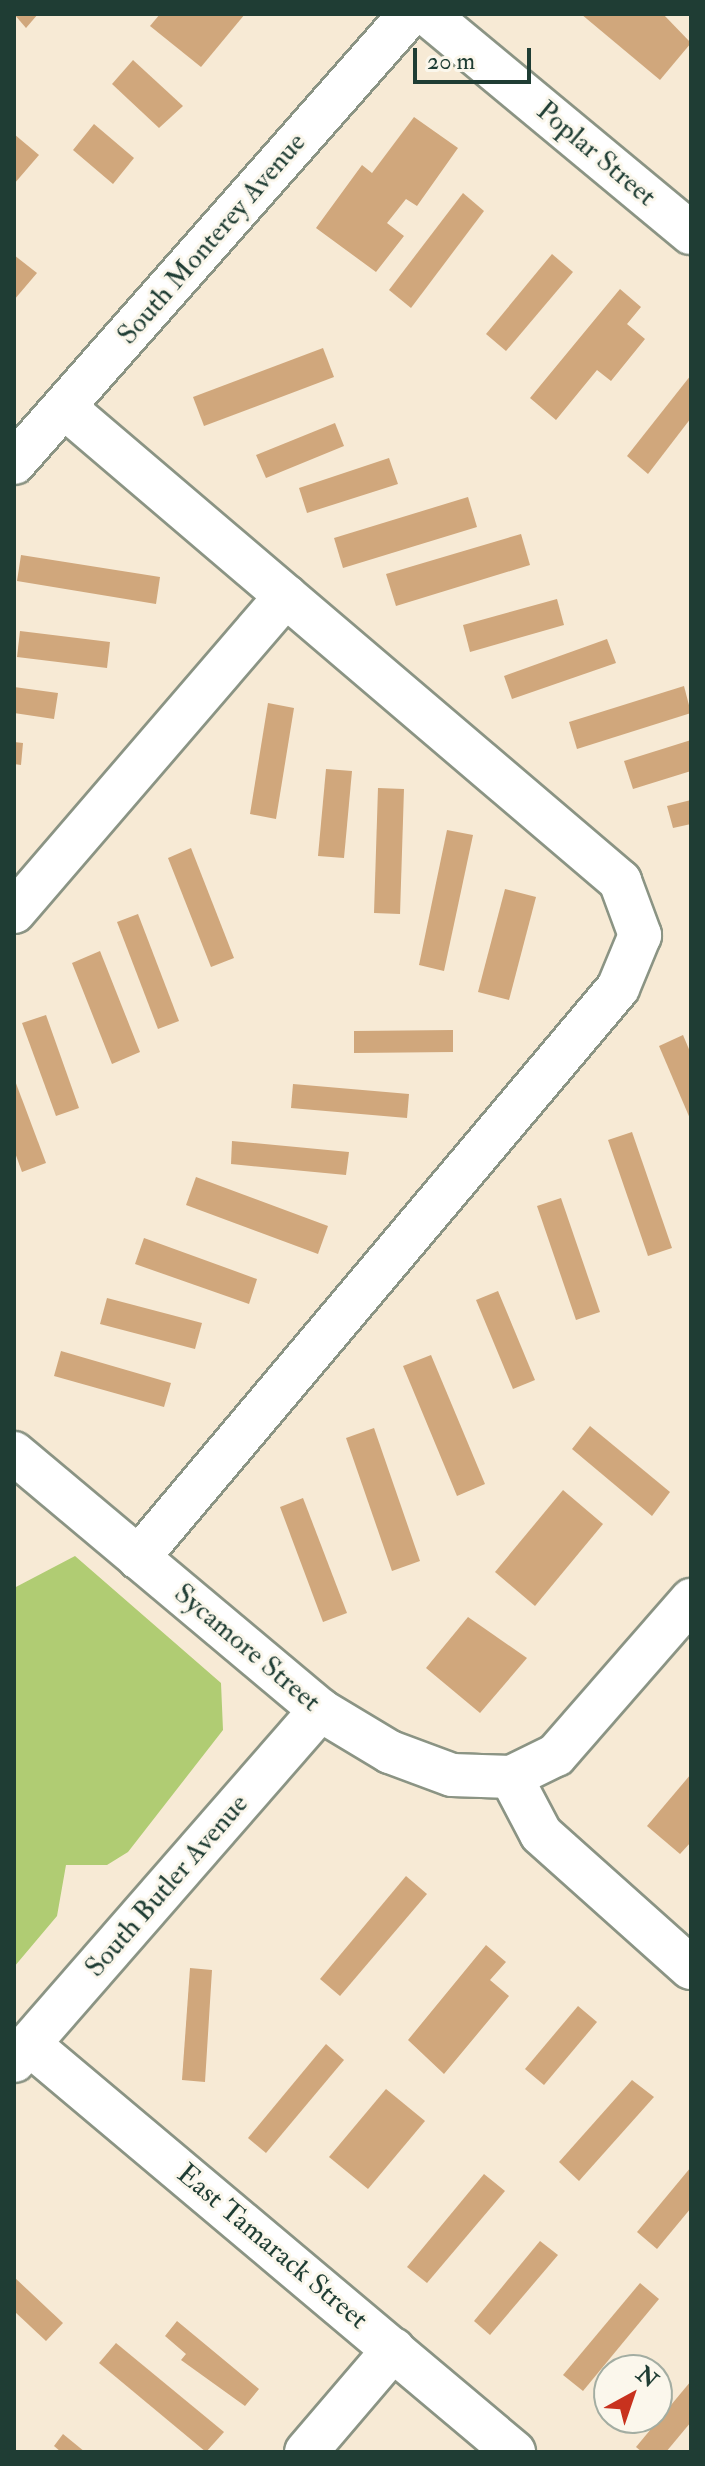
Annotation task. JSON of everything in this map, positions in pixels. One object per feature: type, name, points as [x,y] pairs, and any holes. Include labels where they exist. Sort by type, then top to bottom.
[{"type":"street","name":"South Monterey Avenue","points":[[14,463],[410,14]]},
{"type":"street","name":"Poplar Street","points":[[427,14],[691,233]]},
{"type":"street","points":[[64,407],[620,881],[640,935],[618,988],[138,1558]]},
{"type":"street","points":[[14,912],[286,596]]},
{"type":"street","name":"Sycamore Street","points":[[14,1453],[320,1710],[425,1767],[477,1779],[511,1777]]},
{"type":"street","points":[[691,1600],[556,1755],[511,1777],[541,1834],[691,1968]]},
{"type":"street","name":"South Butler Avenue","points":[[21,2053],[320,1710]]},
{"type":"street","name":"East Tamarack Street","points":[[21,2053],[394,2349],[514,2452]]},
{"type":"street","points":[[306,2452],[394,2349]]},
{"type":"green space","points":[[75,1556],[221,1683],[223,1730],[128,1852],[107,1865],[66,1865],[57,1916],[14,1967],[14,1588]]},
{"type":"building","points":[[14,14],[38,14],[26,28]]},
{"type":"building","points":[[160,14],[245,14],[201,67],[150,26]]},
{"type":"building","points":[[581,14],[663,14],[691,43],[660,80]]},
{"type":"building","points":[[133,60],[183,106],[159,128],[112,84]]},
{"type":"building","points":[[414,117],[458,148],[417,206],[406,199],[387,223],[404,236],[376,272],[316,228],[362,165],[372,173]]},
{"type":"building","points":[[94,124],[134,158],[113,184],[73,150]]},
{"type":"building","points":[[14,134],[39,155],[14,184]]},
{"type":"building","points":[[463,193],[484,211],[411,308],[389,290]]},
{"type":"building","points":[[552,254],[573,272],[506,351],[486,334]]},
{"type":"building","points":[[14,255],[37,273],[14,300]]},
{"type":"building","points":[[620,289],[641,307],[627,324],[645,339],[611,381],[597,370],[556,420],[530,398]]},
{"type":"building","points":[[323,348],[334,377],[204,426],[193,397]]},
{"type":"building","points":[[691,375],[691,418],[648,474],[627,456]]},
{"type":"building","points":[[335,423],[344,446],[266,478],[256,455]]},
{"type":"building","points":[[389,458],[398,484],[307,513],[299,488]]},
{"type":"building","points":[[468,497],[477,527],[343,568],[334,538]]},
{"type":"building","points":[[521,534],[530,565],[396,606],[386,574]]},
{"type":"building","points":[[21,555],[160,577],[156,604],[17,581]]},
{"type":"building","points":[[557,599],[564,625],[470,652],[463,625]]},
{"type":"building","points":[[20,631],[110,642],[107,668],[17,657]]},
{"type":"building","points":[[607,639],[616,663],[512,699],[504,676]]},
{"type":"building","points":[[684,686],[691,713],[577,749],[569,722]]},
{"type":"building","points":[[14,687],[58,693],[54,719],[14,713]]},
{"type":"building","points":[[268,703],[294,708],[276,819],[250,814]]},
{"type":"building","points":[[691,740],[691,771],[633,789],[624,761]]},
{"type":"building","points":[[14,742],[23,743],[21,765],[14,764]]},
{"type":"building","points":[[326,769],[352,771],[344,858],[318,856]]},
{"type":"building","points":[[378,788],[404,789],[400,914],[374,913]]},
{"type":"building","points":[[691,800],[691,824],[673,828],[667,806]]},
{"type":"building","points":[[447,830],[473,835],[444,971],[419,965]]},
{"type":"building","points":[[191,848],[234,958],[211,967],[168,858]]},
{"type":"building","points":[[505,889],[536,897],[509,1000],[478,992]]},
{"type":"building","points":[[138,914],[179,1021],[158,1029],[117,922]]},
{"type":"building","points":[[100,951],[140,1052],[112,1064],[72,963]]},
{"type":"building","points":[[46,1015],[79,1108],[56,1116],[22,1023]]},
{"type":"building","points":[[453,1030],[453,1052],[354,1053],[354,1031]]},
{"type":"building","points":[[683,1035],[691,1054],[691,1121],[659,1046]]},
{"type":"building","points":[[14,1078],[46,1163],[22,1172],[14,1150]]},
{"type":"building","points":[[293,1084],[409,1094],[407,1118],[291,1108]]},
{"type":"building","points":[[632,1132],[672,1248],[648,1256],[608,1140]]},
{"type":"building","points":[[232,1141],[349,1152],[346,1175],[231,1164]]},
{"type":"building","points":[[196,1177],[328,1226],[318,1254],[186,1205]]},
{"type":"building","points":[[561,1198],[600,1312],[576,1320],[537,1206]]},
{"type":"building","points":[[144,1238],[257,1279],[249,1304],[135,1264]]},
{"type":"building","points":[[498,1291],[535,1380],[513,1389],[476,1300]]},
{"type":"building","points":[[107,1298],[202,1323],[195,1349],[100,1324]]},
{"type":"building","points":[[61,1351],[171,1383],[164,1407],[54,1376]]},
{"type":"building","points":[[431,1355],[485,1484],[457,1496],[403,1366]]},
{"type":"building","points":[[590,1426],[670,1492],[652,1516],[572,1449]]},
{"type":"building","points":[[374,1428],[420,1561],[392,1571],[346,1438]]},
{"type":"building","points":[[563,1490],[603,1524],[535,1606],[495,1572]]},
{"type":"building","points":[[303,1498],[347,1613],[323,1622],[280,1507]]},
{"type":"building","points":[[468,1617],[527,1658],[480,1713],[426,1668]]},
{"type":"building","points":[[691,1774],[691,1842],[680,1854],[647,1826]]},
{"type":"building","points":[[406,1876],[427,1894],[340,1996],[320,1979]]},
{"type":"building","points":[[486,1945],[506,1962],[490,1980],[509,1996],[444,2074],[408,2040]]},
{"type":"building","points":[[190,1968],[212,1970],[205,2082],[182,2080]]},
{"type":"building","points":[[578,2006],[597,2022],[544,2085],[525,2069]]},
{"type":"building","points":[[326,2044],[344,2060],[266,2153],[248,2138]]},
{"type":"building","points":[[632,2080],[654,2097],[579,2181],[559,2162]]},
{"type":"building","points":[[386,2089],[425,2121],[368,2189],[329,2157]]},
{"type":"building","points":[[691,2167],[691,2208],[657,2249],[637,2232]]},
{"type":"building","points":[[484,2174],[505,2191],[427,2283],[407,2267]]},
{"type":"building","points":[[540,2241],[558,2255],[490,2335],[474,2321]]},
{"type":"building","points":[[14,2277],[63,2323],[46,2341],[14,2311]]},
{"type":"building","points":[[640,2283],[659,2299],[614,2354],[593,2354],[593,2379],[583,2391],[563,2375]]},
{"type":"building","points":[[177,2321],[259,2389],[245,2406],[181,2360],[186,2354],[165,2336]]},
{"type":"building","points":[[116,2343],[224,2432],[206,2452],[99,2363]]},
{"type":"building","points":[[691,2381],[691,2422],[666,2452],[642,2452],[636,2447],[647,2434],[673,2434],[673,2403]]},
{"type":"building","points":[[63,2434],[85,2452],[61,2452],[54,2446]]}]
